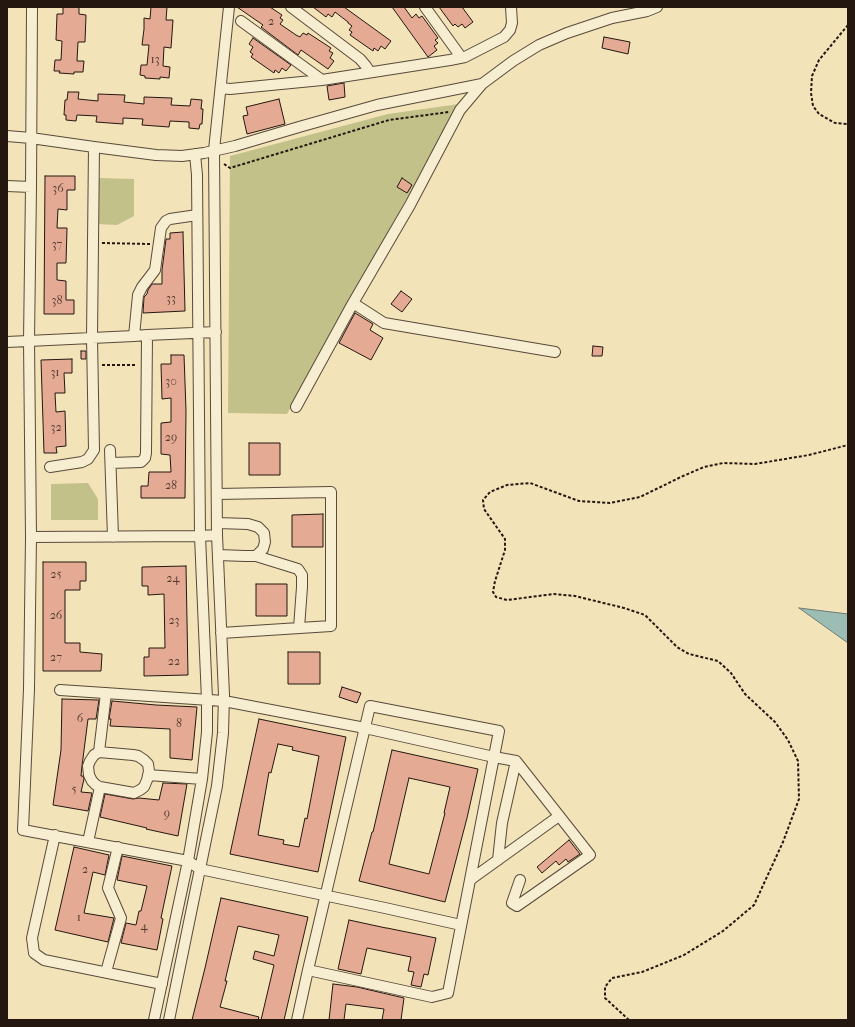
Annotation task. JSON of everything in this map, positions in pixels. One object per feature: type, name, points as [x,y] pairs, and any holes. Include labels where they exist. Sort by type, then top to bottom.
[{"type":"street","points":[[32,7],[29,341],[32,537],[29,689],[23,830],[188,861],[200,869],[461,925]]},
{"type":"street","points":[[169,1020],[217,786],[223,732],[224,702],[217,535],[214,154],[229,7]]},
{"type":"street","points":[[291,7],[360,59],[370,72]]},
{"type":"street","points":[[425,7],[461,57]]},
{"type":"street","points":[[220,88],[230,89],[322,80],[465,57],[504,37],[510,30],[512,23],[511,7]]},
{"type":"street","points":[[296,407],[353,303],[410,205],[460,110],[482,84],[539,44],[612,18],[647,11],[657,7]]},
{"type":"street","points":[[241,21],[322,80]]},
{"type":"street","points":[[7,136],[156,155],[182,156],[214,154],[235,146],[377,105],[482,84]]},
{"type":"street","points":[[50,467],[82,462],[88,459],[94,450],[92,338],[94,147]]},
{"type":"street","points":[[154,1020],[188,861],[202,779],[207,732],[200,536],[197,175],[195,154]]},
{"type":"street","points":[[7,186],[31,187]]},
{"type":"street","points":[[134,336],[138,295],[155,270],[161,228],[166,221],[175,218],[197,215]]},
{"type":"street","points":[[353,303],[384,323],[555,352]]},
{"type":"street","points":[[7,342],[134,336],[147,334],[216,332]]},
{"type":"street","points":[[111,463],[141,462],[146,453],[147,334]]},
{"type":"street","points":[[110,450],[113,536]]},
{"type":"street","points":[[217,494],[331,492],[331,626],[221,633]]},
{"type":"street","points":[[217,522],[248,524],[258,527],[264,533],[265,542],[263,549],[256,556]]},
{"type":"street","points":[[32,537],[217,535]]},
{"type":"street","points":[[218,555],[256,556],[298,569],[302,574],[299,628]]},
{"type":"street","points":[[60,690],[224,702],[365,728],[516,761],[590,855],[517,906],[512,903],[520,880]]},
{"type":"street","points":[[99,752],[106,693]]},
{"type":"street","points":[[297,1020],[308,970],[370,706],[499,730],[448,992],[432,997],[308,970]]},
{"type":"street","points":[[99,752],[138,756],[148,764],[148,775],[144,787],[134,792],[100,787],[92,781],[89,775],[88,766],[94,755],[99,752]]},
{"type":"street","points":[[498,860],[502,823],[516,761]]},
{"type":"street","points":[[148,775],[202,779]]},
{"type":"street","points":[[88,842],[100,787]]},
{"type":"street","points":[[470,880],[559,816]]},
{"type":"street","points":[[55,835],[32,938],[34,953],[44,960],[162,984]]},
{"type":"street","points":[[106,972],[121,918],[108,888],[118,847]]},
{"type":"path","points":[[848,25],[819,60],[812,76],[811,93],[813,106],[819,114],[835,123],[848,124]]},
{"type":"path","points":[[214,154],[230,168],[390,120],[460,110]]},
{"type":"path","points":[[93,243],[158,244]]},
{"type":"path","points":[[99,365],[131,365]]},
{"type":"path","points":[[629,1020],[605,998],[606,987],[612,978],[642,972],[684,955],[723,931],[754,906],[783,842],[799,799],[798,761],[788,740],[775,722],[745,694],[731,673],[718,661],[689,654],[677,647],[645,615],[624,608],[575,596],[554,594],[507,600],[496,597],[494,592],[495,581],[505,550],[505,539],[484,509],[483,500],[490,492],[507,486],[530,483],[579,502],[610,503],[640,497],[704,467],[723,463],[755,464],[809,455],[848,445]]},
{"type":"shaded area","points":[[459,104],[287,414],[228,413],[230,156],[388,114]]},
{"type":"shaded area","points":[[98,178],[134,179],[134,216],[117,225],[97,224]]},
{"type":"shaded area","points":[[88,483],[98,499],[98,520],[51,520],[51,484]]},
{"type":"water","points":[[799,608],[848,614],[848,643]]},
{"type":"building","points":[[63,7],[79,7],[79,14],[86,15],[85,42],[78,42],[77,61],[84,61],[83,72],[74,72],[74,74],[59,73],[60,71],[54,71],[55,60],[61,60],[62,41],[56,40],[57,14],[63,14]]},
{"type":"building","points":[[151,7],[167,7],[166,20],[173,20],[171,48],[164,47],[163,66],[170,67],[169,78],[145,78],[145,76],[140,75],[141,65],[147,65],[149,45],[142,45],[144,18],[150,19]]},
{"type":"building","points":[[237,7],[270,7],[282,15],[280,18],[283,20],[280,24],[296,35],[300,37],[303,33],[307,35],[308,33],[331,48],[329,51],[333,53],[330,58],[334,61],[328,69],[301,50],[298,55],[261,27],[263,25]]},
{"type":"building","points":[[313,7],[344,7],[391,41],[385,49],[381,46],[378,51],[374,48],[373,51],[350,35],[352,32],[349,30],[352,26],[335,12],[332,17],[328,14],[326,17]]},
{"type":"building","points":[[392,7],[404,7],[412,18],[416,14],[419,18],[422,16],[438,38],[435,40],[438,43],[434,46],[437,50],[428,57]]},
{"type":"building","points":[[439,7],[462,7],[473,22],[465,28],[462,24],[458,27],[455,24],[453,26]]},
{"type":"building","points":[[604,37],[630,42],[628,54],[602,48]]},
{"type":"building","points":[[253,38],[291,65],[286,71],[282,68],[279,73],[275,70],[274,73],[251,57],[253,54],[250,52],[253,47],[249,44]]},
{"type":"building","points":[[344,83],[345,97],[329,100],[327,86]]},
{"type":"building","points":[[68,92],[79,92],[78,99],[98,101],[98,94],[125,95],[124,102],[144,104],[144,97],[172,98],[171,105],[190,106],[191,99],[202,100],[202,124],[200,124],[199,129],[189,128],[189,122],[170,121],[169,127],[142,125],[143,119],[123,118],[123,124],[96,122],[97,116],[77,115],[76,121],[66,120],[66,115],[64,115],[65,100],[67,100]]},
{"type":"building","points":[[279,99],[285,124],[247,134],[243,116],[248,115],[246,107]]},
{"type":"building","points":[[45,176],[75,176],[75,190],[67,190],[67,210],[58,209],[57,228],[67,228],[66,263],[57,263],[57,280],[66,281],[66,300],[74,300],[74,314],[44,314]]},
{"type":"building","points":[[402,178],[412,185],[407,193],[397,187]]},
{"type":"building","points":[[183,232],[185,311],[143,313],[144,297],[148,290],[152,284],[162,284],[162,270],[166,239],[170,239],[170,233]]},
{"type":"building","points":[[401,291],[412,299],[402,312],[391,304]]},
{"type":"building","points":[[355,313],[373,324],[370,330],[383,338],[371,360],[339,343]]},
{"type":"building","points":[[593,346],[603,347],[602,356],[592,356]]},
{"type":"building","points":[[81,351],[86,351],[86,359],[81,359]]},
{"type":"building","points":[[171,355],[184,355],[186,410],[185,498],[141,498],[141,486],[148,486],[149,472],[171,472],[170,455],[161,454],[161,423],[171,422],[171,398],[162,399],[161,364],[171,364]]},
{"type":"building","points":[[72,359],[72,373],[64,373],[65,393],[55,393],[56,412],[65,411],[66,446],[56,447],[57,453],[44,453],[41,360]]},
{"type":"building","points":[[249,443],[280,443],[280,475],[249,475]]},
{"type":"building","points":[[323,514],[323,547],[292,547],[292,515]]},
{"type":"building","points":[[43,562],[86,562],[86,581],[80,581],[80,590],[65,590],[65,643],[80,643],[80,652],[102,654],[101,671],[43,671]]},
{"type":"building","points":[[186,566],[188,675],[144,676],[144,657],[149,657],[149,648],[165,648],[164,594],[148,595],[148,586],[142,586],[142,567]]},
{"type":"building","points":[[256,584],[287,584],[287,616],[256,616]]},
{"type":"building","points":[[288,652],[320,652],[320,684],[288,684]]},
{"type":"building","points":[[342,687],[361,693],[357,703],[339,697]]},
{"type":"building","points":[[62,699],[99,700],[96,719],[88,719],[81,776],[83,776],[84,779],[81,792],[92,793],[88,811],[53,805],[61,750]]},
{"type":"building","points":[[112,701],[197,707],[192,760],[170,758],[170,729],[110,726],[111,719],[109,719]]},
{"type":"building","points":[[259,719],[346,737],[318,872],[230,854]],"holes":[[[278,744],[293,747],[292,750],[319,756],[307,819],[305,818],[299,847],[283,844],[284,840],[258,835],[269,772],[271,773]]]},
{"type":"building","points":[[392,750],[478,769],[445,902],[359,881],[373,832]],"holes":[[[409,778],[450,787],[445,813],[429,874],[389,864]]]},
{"type":"building","points":[[163,783],[187,784],[178,836],[100,817],[105,794],[133,799],[139,798],[159,800]]},
{"type":"building","points":[[569,840],[580,854],[568,862],[566,859],[559,865],[556,861],[542,873],[537,867]]},
{"type":"building","points":[[74,847],[109,855],[105,875],[93,872],[84,913],[114,918],[108,942],[55,930]]},
{"type":"building","points":[[122,856],[172,866],[161,918],[163,919],[157,950],[121,943],[126,923],[136,925],[147,886],[117,880]]},
{"type":"building","points":[[221,898],[308,917],[284,1020],[261,1020],[274,965],[253,959],[255,951],[274,956],[279,935],[238,926],[220,1007],[259,1017],[258,1020],[192,1020]]},
{"type":"building","points":[[349,920],[436,938],[428,975],[424,974],[421,987],[411,985],[414,972],[408,971],[411,957],[367,948],[361,974],[338,969]]},
{"type":"building","points":[[333,984],[357,987],[404,998],[401,1020],[382,1020],[384,1009],[346,1004],[344,1020],[329,1020]]}]
